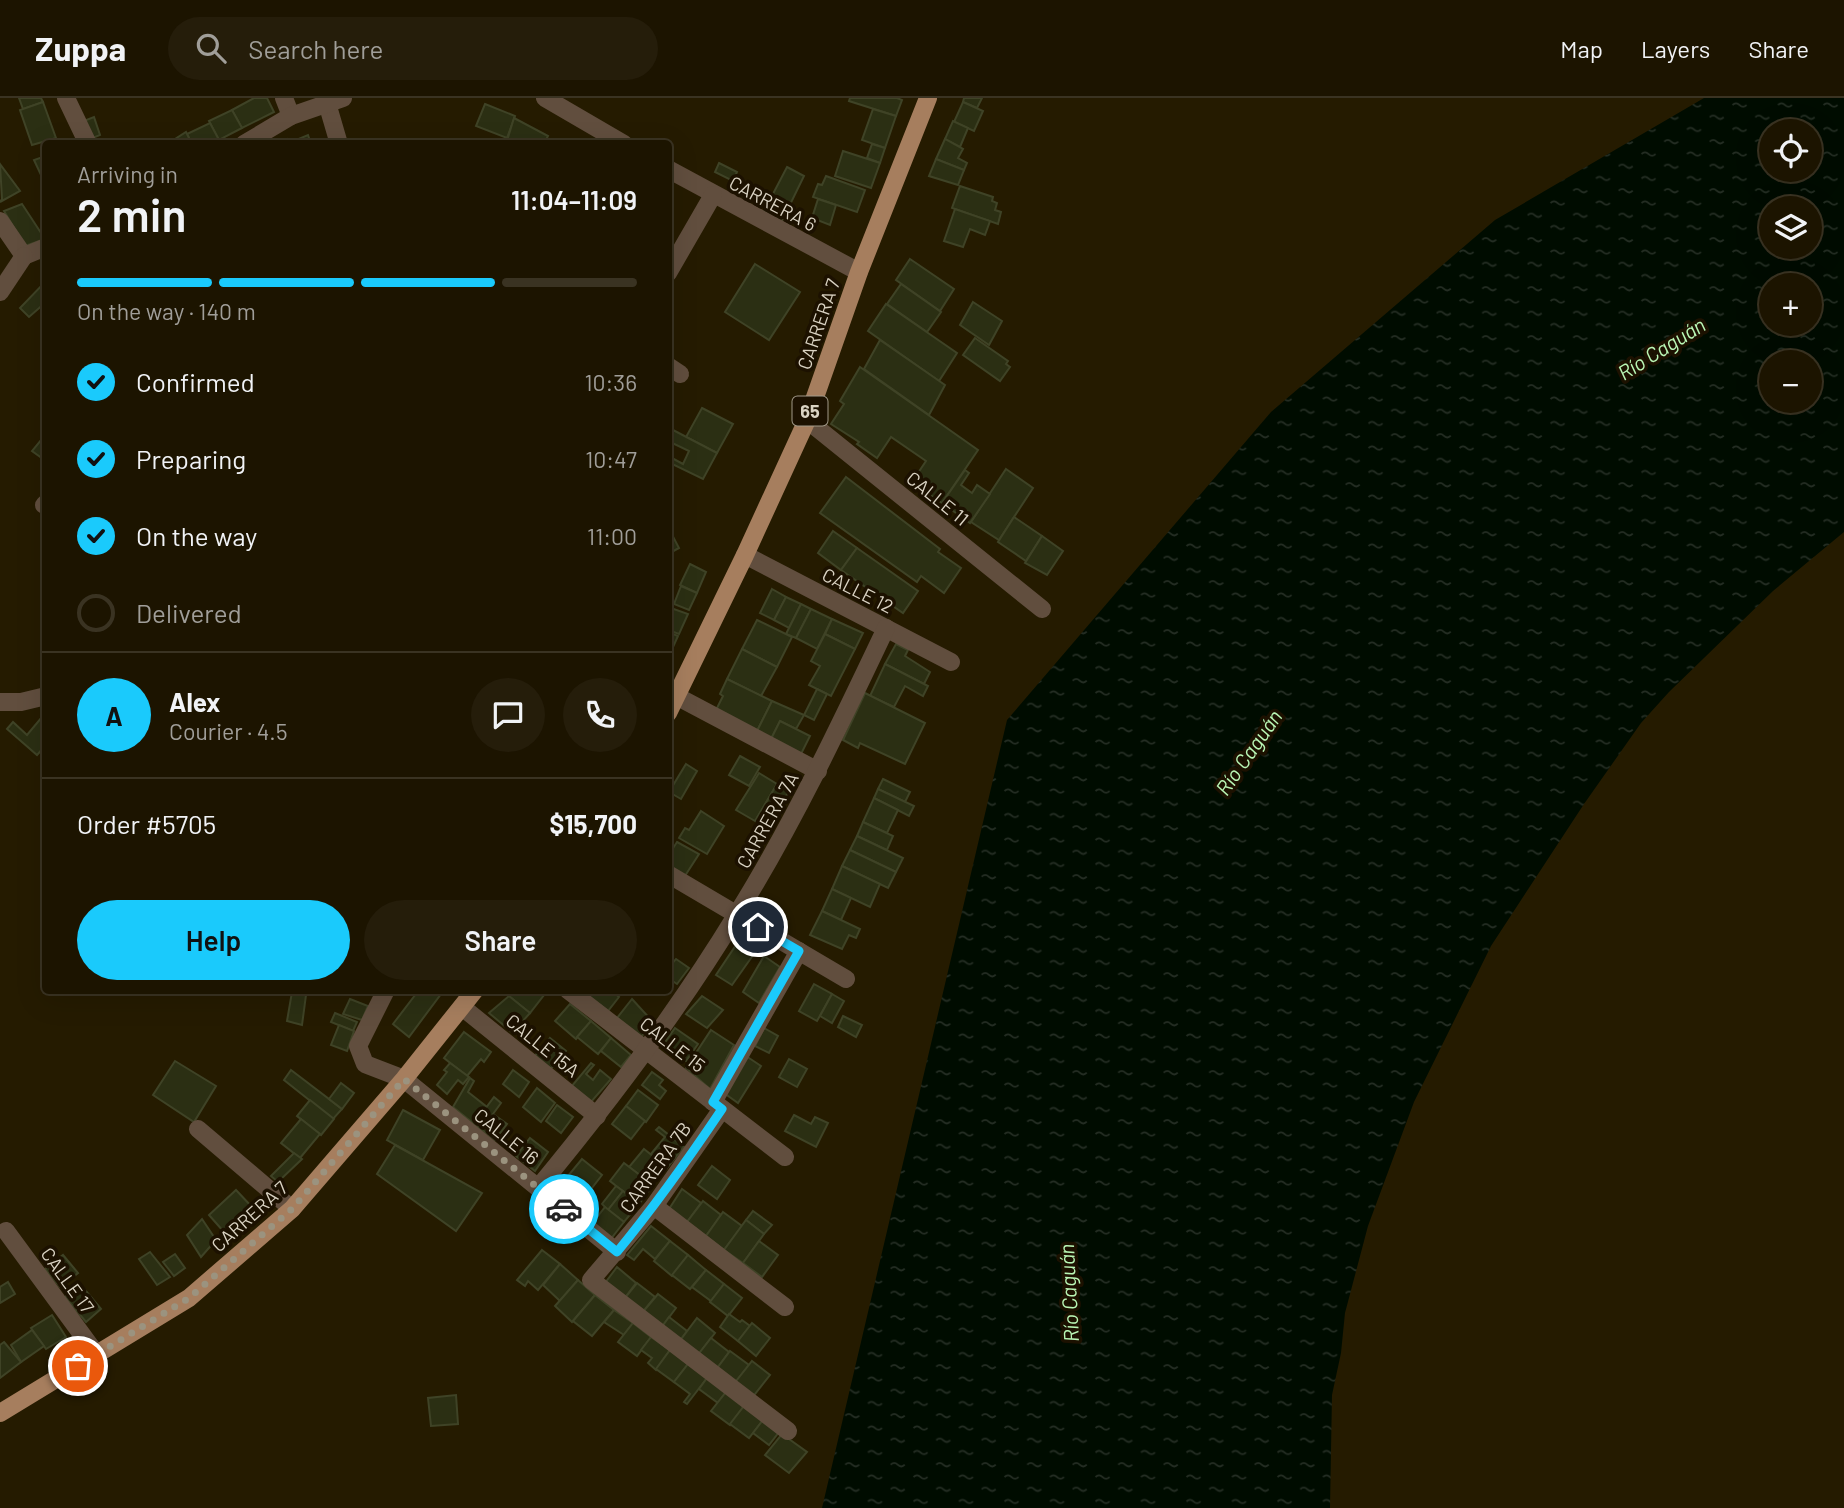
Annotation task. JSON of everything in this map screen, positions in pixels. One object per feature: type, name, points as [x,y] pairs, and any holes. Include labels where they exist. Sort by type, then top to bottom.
[{"type":"main road","name":"CARRERA 7","points":[[672,706],[746,555],[807,420],[859,272],[928,98]]},
{"type":"main road","name":"CARRERA 7","points":[[0,1413],[189,1298],[292,1209],[404,1079],[472,994]]},
{"type":"street","points":[[66,98],[86,140]]},
{"type":"street","points":[[284,98],[292,116]]},
{"type":"street","points":[[545,98],[617,140]]},
{"type":"street","points":[[251,140],[292,116],[335,100],[339,140]]},
{"type":"street","name":"CARRERA 6","points":[[672,171],[859,272]]},
{"type":"street","points":[[672,266],[713,195]]},
{"type":"street","points":[[0,220],[24,256]]},
{"type":"street","points":[[0,292],[24,256],[42,249]]},
{"type":"street","name":"CALLE 11","points":[[807,420],[1042,609]]},
{"type":"street","name":"CALLE 12","points":[[746,555],[951,662]]},
{"type":"street","name":"CARRERA 7A","points":[[538,1188],[646,1051],[737,915],[818,771],[886,628]]},
{"type":"street","points":[[678,696],[818,771]]},
{"type":"street","points":[[0,702],[21,702],[42,697]]},
{"type":"street","points":[[672,876],[846,979]]},
{"type":"street","name":"CARRERA 7B","points":[[788,1431],[591,1280],[654,1206],[718,1105],[799,951]]},
{"type":"street","name":"CALLE 16","points":[[384,994],[358,1046],[365,1064],[404,1079],[617,1252]]},
{"type":"street","name":"CALLE 15","points":[[573,994],[785,1157]]},
{"type":"street","name":"CALLE 15A","points":[[462,1007],[597,1116]]},
{"type":"street","points":[[198,1129],[292,1209]]},
{"type":"street","points":[[654,1206],[785,1307]]},
{"type":"street","name":"CALLE 17","points":[[6,1231],[97,1355]]},
{"type":"water","name":"Río Caguán","points":[[1704,98],[1844,98],[1844,532],[1773,591],[1669,692],[1641,723],[1491,946],[1414,1102],[1368,1226],[1345,1313],[1341,1353],[1332,1395],[1330,1508],[822,1508],[1007,720],[1271,412],[1495,220]]},
{"type":"building","points":[[19,98],[41,98],[43,102],[23,109]]},
{"type":"building","points":[[254,98],[267,98],[274,112],[242,128],[232,110]]},
{"type":"building","points":[[850,98],[902,100],[896,116],[849,101]]},
{"type":"building","points":[[964,98],[982,98],[977,108],[963,102]]},
{"type":"building","points":[[43,102],[56,138],[32,145],[20,110]]},
{"type":"building","points":[[963,102],[983,111],[974,131],[954,122]]},
{"type":"building","points":[[485,104],[515,116],[507,138],[476,126]]},
{"type":"building","points":[[873,109],[896,116],[885,148],[862,140]]},
{"type":"building","points":[[232,110],[242,128],[219,140],[209,121]]},
{"type":"building","points":[[94,117],[100,135],[88,140],[81,122]]},
{"type":"building","points":[[514,118],[548,136],[546,140],[507,140]]},
{"type":"building","points":[[953,121],[968,128],[960,147],[945,139]]},
{"type":"building","points":[[210,123],[219,140],[190,140],[187,134]]},
{"type":"building","points":[[186,132],[190,140],[174,140]]},
{"type":"building","points":[[308,135],[310,140],[296,140]]},
{"type":"building","points":[[945,139],[963,149],[958,158],[967,163],[964,170],[936,159]]},
{"type":"building","points":[[872,144],[885,148],[880,163],[867,158]]},
{"type":"building","points":[[843,151],[880,163],[871,188],[835,176]]},
{"type":"building","points":[[42,157],[42,175],[41,175],[34,160]]},
{"type":"building","points":[[936,159],[964,170],[958,185],[929,176]]},
{"type":"building","points":[[719,163],[737,172],[733,181],[715,172]]},
{"type":"building","points":[[0,164],[20,191],[0,202],[2,199]]},
{"type":"building","points":[[787,167],[804,176],[780,225],[762,215]]},
{"type":"building","points":[[826,176],[865,190],[857,212],[813,197],[818,184],[822,185]]},
{"type":"building","points":[[960,186],[993,197],[992,201],[997,203],[995,210],[1001,212],[998,224],[952,208]]},
{"type":"building","points":[[818,199],[836,205],[830,225],[812,218]]},
{"type":"building","points":[[22,204],[42,234],[42,240],[25,246],[4,211]]},
{"type":"building","points":[[955,209],[990,221],[985,235],[970,229],[963,247],[944,241]]},
{"type":"building","points":[[910,259],[954,289],[940,311],[896,280]]},
{"type":"building","points":[[755,264],[800,292],[769,340],[725,312]]},
{"type":"building","points":[[901,284],[941,312],[927,332],[887,304]]},
{"type":"building","points":[[42,285],[42,306],[29,317],[20,308]]},
{"type":"building","points":[[973,302],[1002,321],[989,345],[960,325]]},
{"type":"building","points":[[886,304],[957,353],[939,381],[868,331]]},
{"type":"building","points":[[975,338],[1008,361],[1006,364],[1010,367],[1000,381],[963,355]]},
{"type":"building","points":[[880,340],[945,385],[929,415],[864,369]]},
{"type":"building","points":[[860,367],[978,450],[942,503],[912,482],[926,461],[891,437],[877,458],[857,444],[859,442],[831,424],[844,404],[840,401]]},
{"type":"building","points":[[702,408],[733,424],[717,453],[686,437]]},
{"type":"building","points":[[673,430],[717,453],[703,479],[672,464],[672,458],[683,464],[689,451],[672,443]]},
{"type":"building","points":[[42,439],[42,458],[32,451]]},
{"type":"building","points":[[1006,469],[1033,488],[999,540],[971,522]]},
{"type":"building","points":[[965,470],[969,473],[961,485],[972,493],[977,485],[990,494],[970,523],[942,503]]},
{"type":"building","points":[[846,477],[961,568],[944,593],[921,576],[917,582],[820,513]]},
{"type":"building","points":[[1014,517],[1042,536],[1026,561],[998,542]]},
{"type":"building","points":[[833,531],[857,548],[841,570],[818,553]]},
{"type":"building","points":[[672,535],[679,548],[672,552]]},
{"type":"building","points":[[1042,536],[1063,551],[1047,575],[1025,563]]},
{"type":"building","points":[[857,548],[918,591],[903,613],[841,570]]},
{"type":"building","points":[[690,564],[706,572],[697,593],[680,585]]},
{"type":"building","points":[[681,586],[697,593],[689,610],[674,604]]},
{"type":"building","points":[[772,589],[786,597],[774,620],[760,613]]},
{"type":"building","points":[[786,597],[801,604],[789,628],[774,620]]},
{"type":"building","points":[[801,604],[811,609],[796,638],[786,634]]},
{"type":"building","points":[[672,608],[688,614],[679,634],[672,631]]},
{"type":"building","points":[[811,609],[832,619],[817,649],[796,638]]},
{"type":"building","points":[[832,619],[863,633],[855,649],[825,634]]},
{"type":"building","points":[[757,620],[792,637],[777,667],[742,649]]},
{"type":"building","points":[[672,634],[678,636],[672,649]]},
{"type":"building","points":[[825,634],[855,649],[831,696],[809,685],[820,666],[811,661]]},
{"type":"building","points":[[896,644],[908,650],[905,656],[930,672],[924,684],[885,664]]},
{"type":"building","points":[[742,649],[777,667],[761,696],[727,679]]},
{"type":"building","points":[[885,664],[928,686],[923,696],[905,686],[894,707],[870,696]]},
{"type":"building","points":[[727,679],[772,701],[757,731],[716,710]]},
{"type":"building","points":[[817,689],[827,694],[814,720],[804,715]]},
{"type":"building","points":[[865,693],[925,723],[905,764],[860,743],[858,748],[843,740]]},
{"type":"building","points":[[772,701],[804,715],[796,729],[780,721],[771,739],[757,731]]},
{"type":"building","points":[[42,717],[42,749],[37,755],[7,729],[13,722],[27,735]]},
{"type":"building","points":[[780,721],[810,736],[801,754],[771,739]]},
{"type":"building","points":[[740,756],[760,767],[749,786],[729,775]]},
{"type":"building","points":[[686,764],[697,771],[681,799],[672,794],[672,787]]},
{"type":"building","points":[[759,773],[777,784],[755,821],[736,810]]},
{"type":"building","points":[[883,779],[910,792],[905,802],[878,789]]},
{"type":"building","points":[[777,784],[789,791],[768,825],[757,818]]},
{"type":"building","points":[[878,789],[914,806],[909,816],[874,798]]},
{"type":"building","points":[[874,798],[898,810],[887,833],[863,822]]},
{"type":"building","points":[[701,811],[724,826],[707,854],[679,838],[685,828],[689,830]]},
{"type":"building","points":[[863,822],[893,836],[887,850],[857,836]]},
{"type":"building","points":[[857,836],[903,858],[896,872],[850,850]]},
{"type":"building","points":[[677,842],[699,854],[683,879],[672,872],[672,850]]},
{"type":"building","points":[[850,850],[896,872],[888,888],[842,866]]},
{"type":"building","points":[[842,866],[880,884],[870,907],[832,889]]},
{"type":"building","points":[[832,889],[851,898],[841,920],[822,911]]},
{"type":"building","points":[[822,911],[860,929],[856,938],[849,935],[842,949],[810,935]]},
{"type":"building","points":[[740,939],[756,951],[732,985],[716,975]]},
{"type":"building","points":[[764,956],[780,967],[759,1003],[743,992]]},
{"type":"building","points":[[676,959],[689,968],[677,984],[672,981],[672,964]]},
{"type":"building","points":[[814,984],[832,994],[817,1021],[799,1011]]},
{"type":"building","points":[[292,994],[306,995],[302,1025],[287,1021]]},
{"type":"building","points":[[416,994],[441,994],[409,1037],[393,1024]]},
{"type":"building","points":[[510,994],[544,995],[530,1013],[509,996]]},
{"type":"building","points":[[586,994],[616,994],[619,997],[608,1011]]},
{"type":"building","points":[[832,994],[844,1001],[832,1023],[820,1016]]},
{"type":"building","points":[[509,996],[530,1013],[522,1022],[515,1017],[510,1026],[515,1030],[513,1033],[489,1013]]},
{"type":"building","points":[[702,996],[723,1010],[707,1028],[686,1014]]},
{"type":"building","points":[[350,999],[368,1006],[362,1020],[343,1014]]},
{"type":"building","points":[[632,999],[653,1022],[641,1037],[617,1018]]},
{"type":"building","points":[[570,1004],[591,1021],[576,1039],[555,1021]]},
{"type":"building","points":[[335,1013],[357,1022],[353,1031],[331,1022]]},
{"type":"building","points":[[843,1016],[862,1025],[856,1037],[838,1027]]},
{"type":"building","points":[[591,1021],[611,1038],[598,1054],[577,1037]]},
{"type":"building","points":[[339,1025],[354,1031],[347,1051],[331,1045]]},
{"type":"building","points":[[675,1028],[698,1044],[686,1061],[663,1045]]},
{"type":"building","points":[[764,1028],[778,1036],[769,1053],[755,1046]]},
{"type":"building","points":[[711,1030],[734,1045],[710,1089],[686,1068]]},
{"type":"building","points":[[464,1032],[491,1052],[484,1062],[481,1059],[467,1076],[444,1058]]},
{"type":"building","points":[[550,1038],[566,1051],[549,1071],[533,1058]]},
{"type":"building","points":[[611,1038],[631,1055],[621,1067],[601,1051]]},
{"type":"building","points":[[746,1056],[761,1066],[738,1103],[724,1093]]},
{"type":"building","points":[[789,1059],[807,1069],[797,1087],[779,1077]]},
{"type":"building","points":[[175,1061],[216,1086],[194,1122],[153,1095]]},
{"type":"building","points":[[450,1063],[469,1077],[463,1084],[458,1080],[447,1094],[437,1085]]},
{"type":"building","points":[[591,1063],[594,1065],[586,1074],[593,1080],[600,1070],[611,1079],[591,1102],[571,1087]]},
{"type":"building","points":[[291,1070],[342,1109],[333,1119],[284,1080]]},
{"type":"building","points":[[513,1070],[529,1082],[519,1097],[503,1084]]},
{"type":"building","points":[[652,1072],[663,1080],[659,1085],[666,1091],[660,1099],[642,1085]]},
{"type":"building","points":[[470,1078],[474,1081],[468,1092],[487,1107],[474,1124],[453,1107]]},
{"type":"building","points":[[341,1083],[354,1093],[342,1109],[329,1099]]},
{"type":"building","points":[[537,1088],[555,1103],[541,1122],[523,1107]]},
{"type":"building","points":[[638,1090],[658,1105],[646,1122],[626,1106]]},
{"type":"building","points":[[494,1097],[501,1103],[493,1114],[507,1124],[495,1140],[474,1124]]},
{"type":"building","points":[[310,1100],[334,1119],[321,1135],[297,1116]]},
{"type":"building","points":[[557,1105],[573,1117],[561,1133],[546,1121]]},
{"type":"building","points":[[626,1106],[645,1121],[631,1139],[612,1124]]},
{"type":"building","points":[[403,1110],[440,1130],[423,1160],[387,1140]]},
{"type":"building","points":[[794,1115],[811,1124],[815,1117],[828,1123],[816,1147],[785,1131]]},
{"type":"building","points":[[301,1119],[320,1134],[300,1158],[281,1143]]},
{"type":"building","points":[[659,1127],[684,1147],[667,1168],[651,1154],[665,1137],[656,1130]]},
{"type":"building","points":[[530,1138],[548,1152],[535,1171],[516,1156]]},
{"type":"building","points":[[395,1145],[482,1193],[456,1231],[377,1174]]},
{"type":"building","points":[[644,1149],[659,1161],[645,1179],[629,1167]]},
{"type":"building","points":[[294,1153],[302,1159],[278,1182],[271,1176]]},
{"type":"building","points":[[582,1159],[602,1175],[588,1193],[567,1177]]},
{"type":"building","points":[[624,1163],[653,1185],[639,1204],[610,1181]]},
{"type":"building","points":[[712,1166],[730,1180],[717,1199],[698,1185]]},
{"type":"building","points":[[562,1183],[591,1205],[581,1218],[552,1196]]},
{"type":"building","points":[[616,1186],[623,1191],[608,1210],[602,1204]]},
{"type":"building","points":[[682,1189],[701,1203],[687,1222],[669,1209]]},
{"type":"building","points":[[236,1190],[252,1207],[224,1232],[209,1215]]},
{"type":"building","points":[[623,1191],[639,1204],[624,1222],[608,1210]]},
{"type":"building","points":[[703,1201],[721,1215],[706,1236],[687,1222]]},
{"type":"building","points":[[605,1207],[624,1222],[610,1240],[591,1225]]},
{"type":"building","points":[[753,1211],[772,1225],[764,1234],[746,1220]]},
{"type":"building","points":[[723,1212],[742,1226],[724,1250],[706,1236]]},
{"type":"building","points":[[202,1219],[216,1240],[201,1257],[187,1235]]},
{"type":"building","points":[[746,1220],[764,1234],[743,1263],[724,1250]]},
{"type":"building","points":[[651,1226],[670,1241],[655,1259],[643,1249],[634,1260],[627,1255]]},
{"type":"building","points":[[670,1241],[688,1255],[672,1276],[654,1261]]},
{"type":"building","points":[[759,1241],[778,1255],[762,1277],[743,1263]]},
{"type":"building","points":[[542,1250],[560,1264],[538,1290],[528,1281],[525,1286],[517,1280]]},
{"type":"building","points":[[150,1252],[170,1277],[157,1285],[139,1259]]},
{"type":"building","points":[[175,1254],[185,1268],[174,1276],[163,1262]]},
{"type":"building","points":[[63,1255],[78,1273],[60,1287],[45,1269]]},
{"type":"building","points":[[688,1255],[706,1270],[690,1289],[672,1275]]},
{"type":"building","points":[[560,1264],[578,1280],[560,1301],[543,1285]]},
{"type":"building","points":[[617,1267],[636,1283],[624,1299],[605,1283]]},
{"type":"building","points":[[706,1270],[724,1284],[711,1301],[692,1287]]},
{"type":"building","points":[[578,1280],[595,1295],[572,1322],[555,1306]]},
{"type":"building","points":[[8,1282],[15,1294],[0,1303],[0,1287]]},
{"type":"building","points":[[637,1283],[655,1297],[642,1313],[624,1299]]},
{"type":"building","points":[[80,1284],[101,1309],[86,1322],[65,1297]]},
{"type":"building","points":[[724,1284],[742,1298],[728,1316],[710,1302]]},
{"type":"building","points":[[658,1294],[676,1308],[661,1328],[642,1313]]},
{"type":"building","points":[[595,1295],[614,1310],[592,1336],[573,1321]]},
{"type":"building","points":[[614,1310],[633,1323],[624,1335],[604,1322]]},
{"type":"building","points":[[729,1314],[750,1326],[738,1341],[720,1327]]},
{"type":"building","points":[[52,1315],[66,1337],[46,1349],[31,1328]]},
{"type":"building","points":[[669,1317],[687,1331],[679,1342],[661,1328]]},
{"type":"building","points":[[697,1318],[715,1333],[697,1356],[679,1342]]},
{"type":"building","points":[[633,1323],[651,1337],[637,1356],[618,1342]]},
{"type":"building","points":[[752,1323],[770,1338],[756,1356],[738,1341]]},
{"type":"building","points":[[32,1330],[44,1346],[21,1362],[11,1345]]},
{"type":"building","points":[[651,1337],[670,1350],[656,1370],[648,1363],[652,1358],[641,1350]]},
{"type":"building","points":[[711,1338],[729,1352],[715,1371],[697,1356]]},
{"type":"building","points":[[4,1342],[21,1362],[0,1378],[0,1345]]},
{"type":"building","points":[[670,1350],[688,1364],[674,1382],[656,1369]]},
{"type":"building","points":[[730,1351],[749,1365],[733,1385],[715,1371]]},
{"type":"building","points":[[752,1361],[770,1375],[751,1399],[733,1385]]},
{"type":"building","points":[[688,1364],[707,1378],[687,1404],[684,1402],[690,1394],[674,1382]]},
{"type":"building","points":[[707,1378],[726,1392],[718,1403],[699,1389]]},
{"type":"building","points":[[726,1392],[744,1406],[730,1425],[711,1411]]},
{"type":"building","points":[[456,1395],[458,1424],[431,1426],[428,1398]]},
{"type":"building","points":[[744,1406],[763,1420],[749,1438],[730,1424]]},
{"type":"building","points":[[763,1420],[779,1432],[769,1445],[753,1433]]},
{"type":"building","points":[[782,1434],[807,1452],[789,1473],[765,1455]]},
{"type":"way so far","points":[[78,1366],[189,1298],[292,1209],[404,1079],[564,1209]]},
{"type":"route","points":[[564,1209],[617,1252],[691,1156],[722,1109],[713,1102],[799,951],[758,927]]}]
